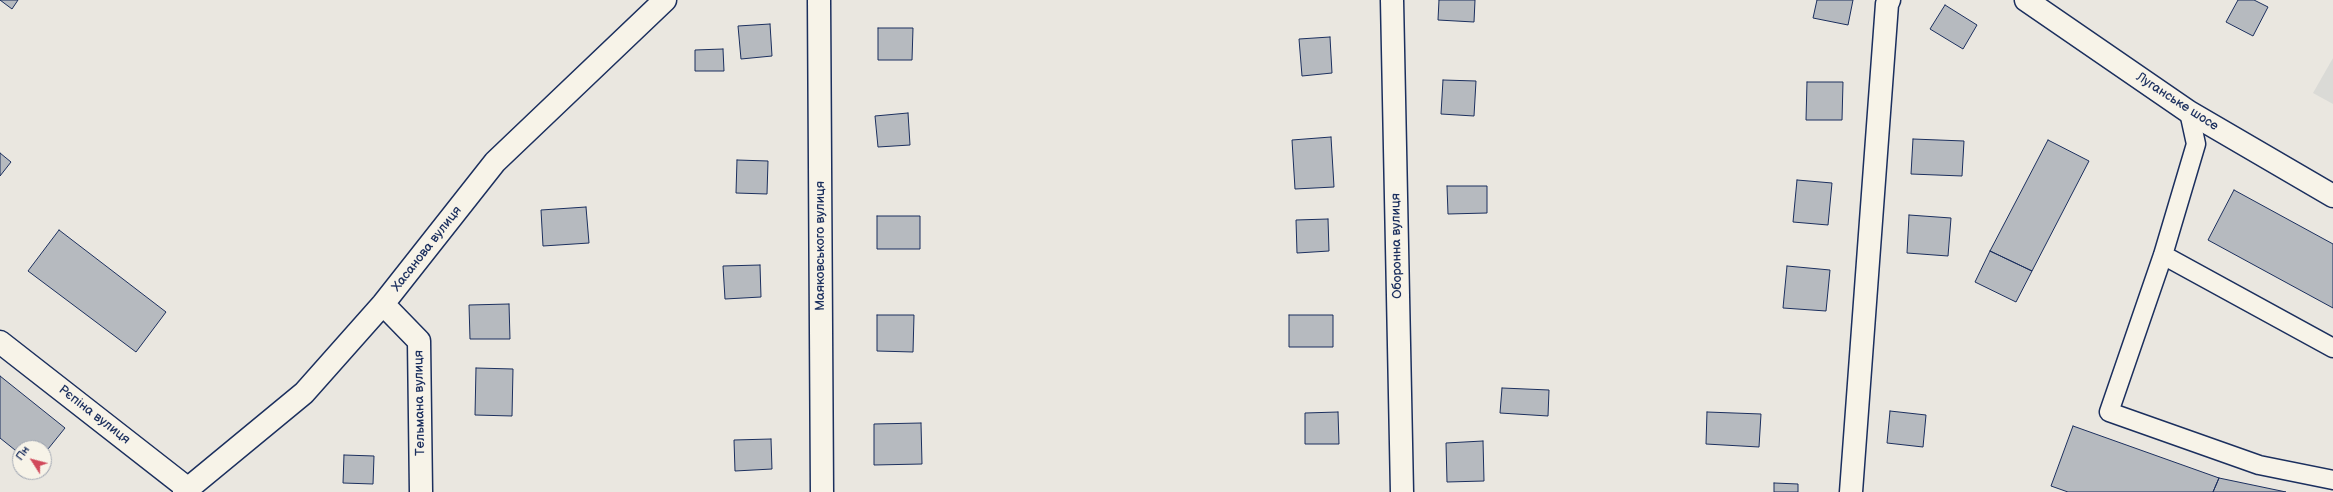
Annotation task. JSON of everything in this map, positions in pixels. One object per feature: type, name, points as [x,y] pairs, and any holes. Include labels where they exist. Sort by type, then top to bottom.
[{"type":"street","name":"Хасанова вулиця","points":[[185,490],[304,393],[383,304],[495,162],[665,0]]},
{"type":"street","name":"Маяковського вулиця","points":[[819,0],[822,492]]},
{"type":"street","name":"Оборонна вулиця","points":[[1392,0],[1402,492]]},
{"type":"street","points":[[1850,492],[1887,4],[1889,0]]},
{"type":"street","name":"Луганське шосе","points":[[2026,0],[2189,112],[2333,196]]},
{"type":"street","name":"Тельмана вулиця","points":[[383,304],[419,341],[421,492]]},
{"type":"street","name":"Рєпіна вулиця","points":[[0,342],[185,490]]},
{"type":"lane","points":[[2189,112],[2196,144],[2163,255],[2109,412],[2259,465],[2333,480]]},
{"type":"lane","points":[[2163,255],[2333,348]]},
{"type":"shaded area","points":[[2333,58],[2333,104],[2313,93]]},
{"type":"building","points":[[0,0],[18,0],[12,9]]},
{"type":"building","points":[[1439,0],[1475,0],[1474,22],[1438,20]]},
{"type":"building","points":[[1817,0],[1853,0],[1848,25],[1813,18]]},
{"type":"building","points":[[2238,0],[2254,0],[2268,7],[2253,36],[2226,22]]},
{"type":"building","points":[[1945,5],[1977,25],[1963,49],[1930,29]]},
{"type":"building","points":[[770,24],[772,56],[741,59],[738,26]]},
{"type":"building","points":[[878,28],[913,28],[912,60],[878,60]]},
{"type":"building","points":[[1330,37],[1332,73],[1302,76],[1299,39]]},
{"type":"building","points":[[723,49],[724,71],[695,71],[695,50]]},
{"type":"building","points":[[1443,80],[1476,81],[1474,116],[1441,114]]},
{"type":"building","points":[[1807,82],[1843,82],[1842,120],[1806,120]]},
{"type":"building","points":[[908,113],[910,145],[878,147],[875,116]]},
{"type":"building","points":[[1331,137],[1334,187],[1295,189],[1292,140]]},
{"type":"building","points":[[1913,139],[1964,141],[1962,176],[1911,174]]},
{"type":"building","points":[[2048,140],[2089,161],[2032,271],[1990,251]]},
{"type":"building","points":[[0,153],[11,162],[0,176]]},
{"type":"building","points":[[737,160],[768,161],[767,194],[736,193]]},
{"type":"building","points":[[1797,180],[1832,183],[1828,225],[1793,222]]},
{"type":"building","points":[[1447,186],[1487,186],[1487,213],[1448,214]]},
{"type":"building","points":[[2234,190],[2333,244],[2333,308],[2208,240]]},
{"type":"building","points":[[586,207],[589,243],[543,246],[541,210]]},
{"type":"building","points":[[1909,215],[1951,218],[1948,256],[1907,253]]},
{"type":"building","points":[[877,216],[920,216],[920,249],[877,249]]},
{"type":"building","points":[[1328,219],[1329,251],[1297,253],[1296,220]]},
{"type":"building","points":[[59,230],[166,312],[136,352],[28,271]]},
{"type":"building","points":[[1990,251],[2032,271],[2016,302],[1975,282]]},
{"type":"building","points":[[760,265],[761,297],[725,299],[723,266]]},
{"type":"building","points":[[1787,266],[1830,270],[1826,311],[1783,308]]},
{"type":"building","points":[[509,304],[510,339],[470,339],[469,305]]},
{"type":"building","points":[[877,315],[914,315],[913,352],[877,351]]},
{"type":"building","points":[[1289,315],[1333,315],[1333,347],[1289,347]]},
{"type":"building","points":[[476,368],[513,369],[512,416],[475,415]]},
{"type":"building","points":[[0,376],[65,428],[52,444],[52,440],[12,440],[12,448],[0,438]]},
{"type":"building","points":[[1502,388],[1549,390],[1548,416],[1500,413]]},
{"type":"building","points":[[1890,411],[1926,415],[1923,447],[1887,443]]},
{"type":"building","points":[[1338,412],[1339,444],[1305,444],[1305,413]]},
{"type":"building","points":[[1707,412],[1761,414],[1759,447],[1706,444]]},
{"type":"building","points":[[921,423],[922,464],[874,465],[874,424]]},
{"type":"building","points":[[2073,426],[2219,478],[2213,492],[2068,492],[2051,486]]},
{"type":"building","points":[[771,439],[772,469],[735,471],[734,440]]},
{"type":"building","points":[[1483,441],[1484,481],[1447,482],[1446,443]]},
{"type":"building","points":[[344,455],[374,456],[373,484],[343,483]]},
{"type":"building","points":[[2219,478],[2286,492],[2213,492]]},
{"type":"building","points":[[1774,483],[1798,484],[1798,492],[1774,492]]}]
